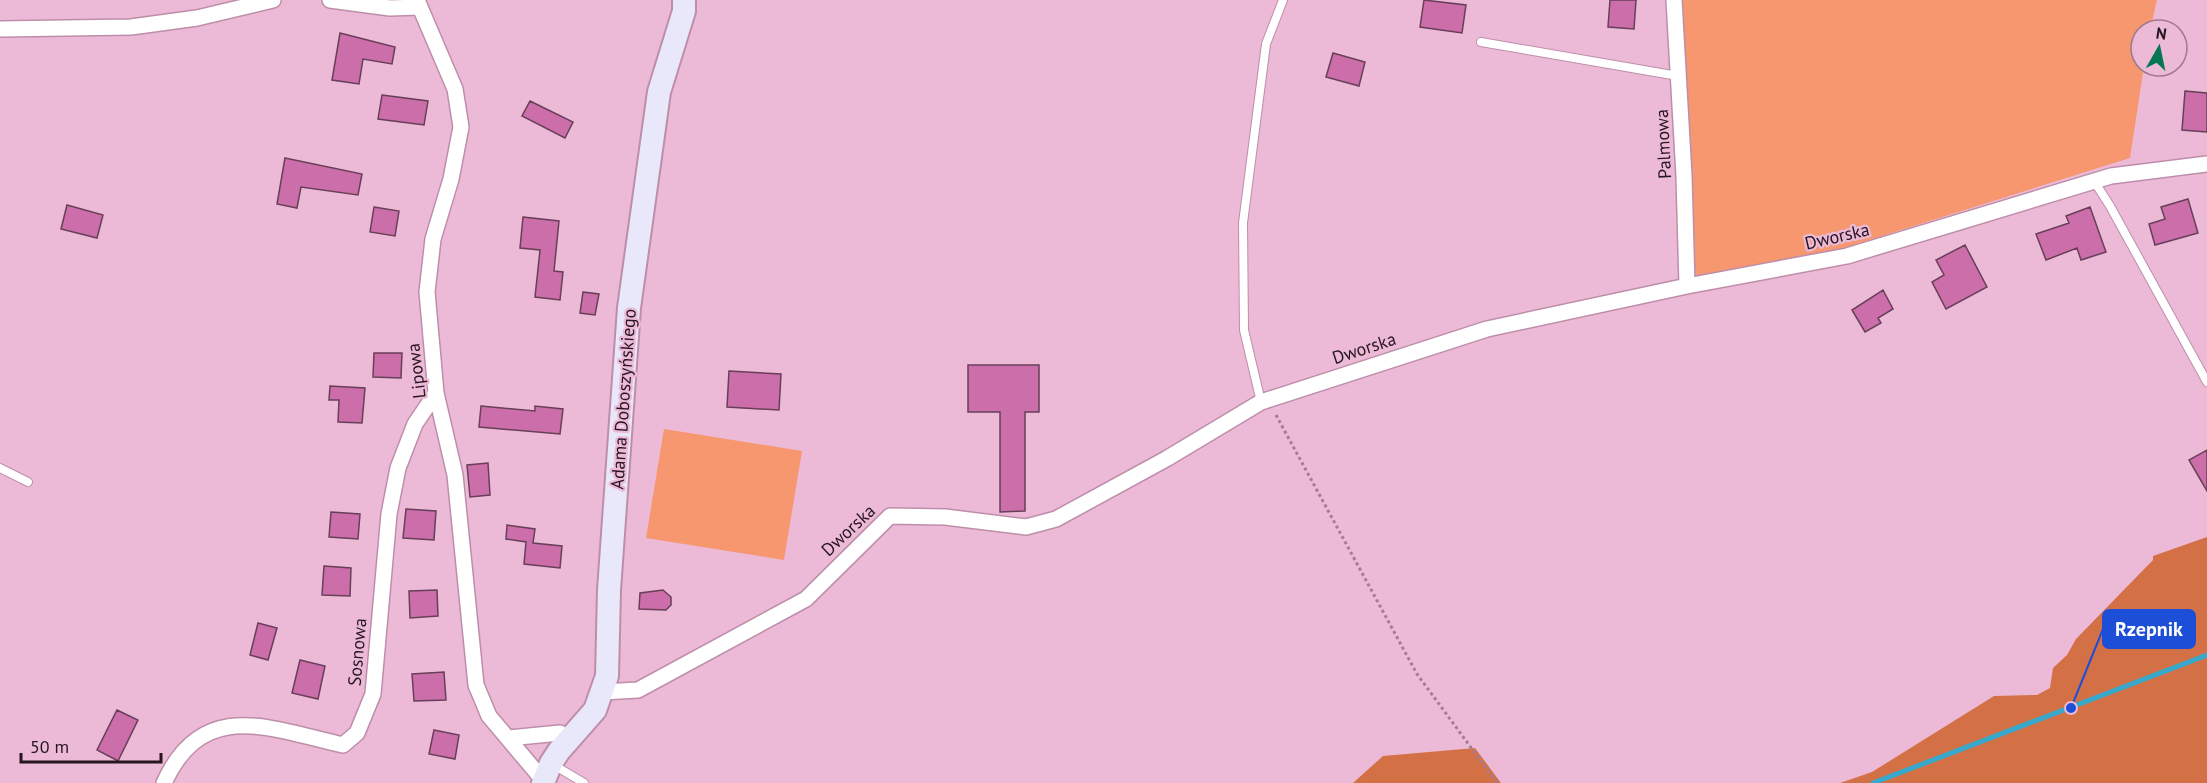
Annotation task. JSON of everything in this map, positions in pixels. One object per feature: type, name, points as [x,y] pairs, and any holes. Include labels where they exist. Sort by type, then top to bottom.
[{"type":"street","points":[[0,29],[131,27],[197,18],[273,0]]},
{"type":"street","points":[[330,0],[390,8],[418,3]]},
{"type":"street","name":"Adama Doboszyńskiego","points":[[546,776],[569,739],[595,710],[607,676],[611,567],[629,308],[659,92],[684,11],[684,0]]},
{"type":"street","name":"Palmowa","points":[[1674,0],[1687,286]]},
{"type":"street","name":"Lipowa","points":[[418,3],[455,89],[461,128],[451,179],[433,239],[427,292],[436,393],[455,475],[476,685],[489,716],[546,776]]},
{"type":"street","name":"Dworska","points":[[602,692],[638,690],[806,599],[890,516],[945,517],[1026,527],[1056,519],[1166,459],[1265,401],[1487,329],[1687,286],[1847,256],[2111,176],[2207,164]]},
{"type":"street","name":"Sosnowa","points":[[164,783],[188,748],[211,730],[244,723],[343,745],[357,733],[373,694],[389,514],[398,468],[415,424],[436,393]]},
{"type":"street","points":[[508,738],[560,733],[569,739]]},
{"type":"lane","points":[[1265,401],[1244,330],[1243,223],[1266,44],[1283,0]]},
{"type":"lane","points":[[1481,42],[1678,76]]},
{"type":"lane","points":[[2094,181],[2207,382]]},
{"type":"lane","points":[[0,468],[28,482]]},
{"type":"lane","points":[[546,776],[584,783]]},
{"type":"path","points":[[1265,401],[1417,674],[1497,783]]},
{"type":"shaded area","points":[[1683,0],[2157,0],[2153,18],[2129,18],[2129,78],[2142,78],[2130,158],[1812,258],[1698,277],[1692,270]]},
{"type":"shaded area","points":[[664,429],[802,451],[784,560],[646,538]]},
{"type":"shaded area","points":[[2207,537],[2207,783],[1840,783],[1872,772],[1994,696],[2037,695],[2050,688],[2053,668],[2067,655],[2076,639],[2153,560],[2153,556]]},
{"type":"shaded area","points":[[1475,748],[1501,783],[1353,783],[1383,756]]},
{"type":"building","points":[[1424,0],[1466,5],[1462,33],[1420,27]]},
{"type":"building","points":[[1610,0],[1636,0],[1634,29],[1608,27]]},
{"type":"building","points":[[340,33],[395,47],[392,64],[363,59],[359,84],[332,80]]},
{"type":"building","points":[[1333,53],[1365,62],[1359,86],[1326,77]]},
{"type":"building","points":[[2185,91],[2207,93],[2207,132],[2182,130]]},
{"type":"building","points":[[382,95],[428,101],[424,125],[378,119]]},
{"type":"building","points":[[530,101],[573,122],[565,138],[522,116]]},
{"type":"building","points":[[285,158],[362,174],[358,195],[301,187],[297,208],[277,204]]},
{"type":"building","points":[[2188,199],[2198,233],[2155,245],[2149,224],[2165,219],[2161,207]]},
{"type":"building","points":[[67,205],[103,215],[97,238],[61,229]]},
{"type":"building","points":[[374,207],[399,211],[395,236],[370,232]]},
{"type":"building","points":[[2090,207],[2106,252],[2081,260],[2077,248],[2046,260],[2036,234],[2069,223],[2066,216]]},
{"type":"building","points":[[523,217],[559,221],[554,271],[563,272],[560,300],[535,297],[540,250],[520,248]]},
{"type":"building","points":[[1965,245],[1987,287],[1946,309],[1932,282],[1944,275],[1936,260]]},
{"type":"building","points":[[1883,290],[1893,309],[1878,318],[1881,323],[1865,332],[1852,310]]},
{"type":"building","points":[[583,292],[599,294],[595,315],[580,313]]},
{"type":"building","points":[[374,353],[402,353],[401,378],[373,377]]},
{"type":"building","points":[[968,365],[1039,365],[1039,412],[1025,412],[1025,511],[1000,512],[1000,412],[968,412]]},
{"type":"building","points":[[729,371],[781,374],[779,410],[727,407]]},
{"type":"building","points":[[330,386],[365,388],[362,423],[338,422],[339,400],[329,400]]},
{"type":"building","points":[[481,406],[535,411],[535,406],[563,409],[560,434],[479,427]]},
{"type":"building","points":[[2207,450],[2207,491],[2189,460]]},
{"type":"building","points":[[488,463],[490,495],[470,497],[467,465]]},
{"type":"building","points":[[406,509],[436,511],[434,540],[403,538]]},
{"type":"building","points":[[331,512],[360,514],[358,539],[329,537]]},
{"type":"building","points":[[507,525],[535,529],[533,543],[562,546],[560,568],[524,564],[526,542],[506,539]]},
{"type":"building","points":[[324,566],[351,568],[350,596],[322,595]]},
{"type":"building","points":[[437,590],[438,616],[410,618],[409,591]]},
{"type":"building","points":[[663,590],[671,597],[671,605],[666,610],[639,609],[640,593]]},
{"type":"building","points":[[258,623],[277,628],[268,660],[250,655]]},
{"type":"building","points":[[300,660],[325,666],[318,699],[292,693]]},
{"type":"building","points":[[444,672],[446,700],[414,701],[412,674]]},
{"type":"building","points":[[117,710],[138,720],[118,761],[97,750]]},
{"type":"building","points":[[434,730],[459,735],[455,759],[429,754]]},
{"type":"waterway","points":[[1873,783],[2207,655]]},
{"type":"place","name":"Rzepnik","points":[[2071,708]]}]
